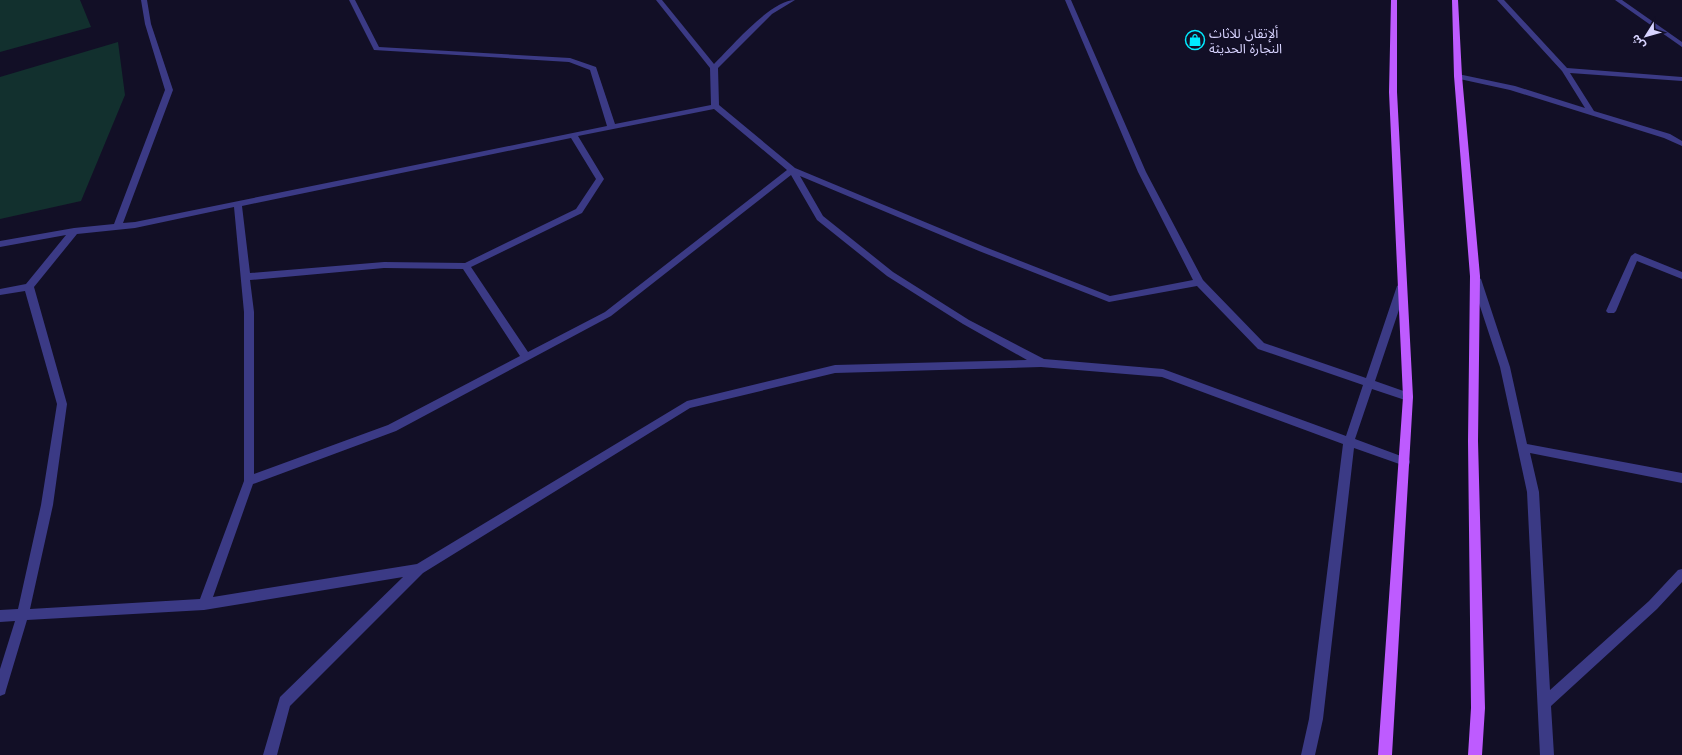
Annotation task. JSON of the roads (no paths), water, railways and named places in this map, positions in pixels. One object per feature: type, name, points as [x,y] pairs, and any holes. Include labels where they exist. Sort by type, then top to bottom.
[{"type":"main road","points":[[1386,755],[1408,397],[1393,92],[1394,0]]},
{"type":"main road","points":[[1455,0],[1458,76],[1475,276],[1473,441],[1478,708],[1475,755]]},
{"type":"street","points":[[117,227],[169,90],[148,24],[144,0]]},
{"type":"street","points":[[352,0],[376,48],[570,60],[593,69],[612,128]]},
{"type":"street","points":[[659,0],[714,68],[715,106],[792,170],[982,249],[1109,299],[1199,282]]},
{"type":"street","points":[[714,68],[770,13],[792,0]]},
{"type":"street","points":[[1068,0],[1142,172],[1199,282],[1261,346],[1408,397]]},
{"type":"street","points":[[1500,0],[1565,70],[1591,112]]},
{"type":"street","points":[[1618,0],[1682,44]]},
{"type":"street","points":[[1565,70],[1682,79]]},
{"type":"street","points":[[1458,76],[1512,88],[1667,136],[1682,144]]},
{"type":"street","points":[[0,244],[74,231],[135,225],[715,106]]},
{"type":"street","points":[[245,277],[384,265],[466,266],[579,211],[600,179],[574,136]]},
{"type":"street","points":[[249,481],[392,428],[608,314],[792,170]]},
{"type":"street","points":[[792,170],[820,218],[890,274],[966,322],[1041,363]]},
{"type":"street","points":[[204,604],[249,481],[249,312],[238,204]]},
{"type":"street","points":[[0,292],[29,287],[74,231]]},
{"type":"street","points":[[1611,311],[1635,256],[1682,276]]},
{"type":"street","points":[[466,266],[526,357]]},
{"type":"street","points":[[1475,276],[1505,367],[1533,492],[1547,755]]},
{"type":"street","points":[[1308,755],[1316,719],[1349,442],[1402,286]]},
{"type":"street","points":[[0,690],[23,614],[47,506],[62,404],[29,287]]},
{"type":"street","points":[[270,755],[285,702],[419,569],[687,405],[835,369],[1041,363],[1163,373],[1405,462]]},
{"type":"street","points":[[1523,448],[1682,478]]},
{"type":"street","points":[[0,616],[204,604],[419,569]]},
{"type":"street","points":[[1544,704],[1653,606],[1682,574]]},
{"type":"place","name":"ألإتقان للاثاث النجارة الحديثة","points":[[1195,40]]}]
